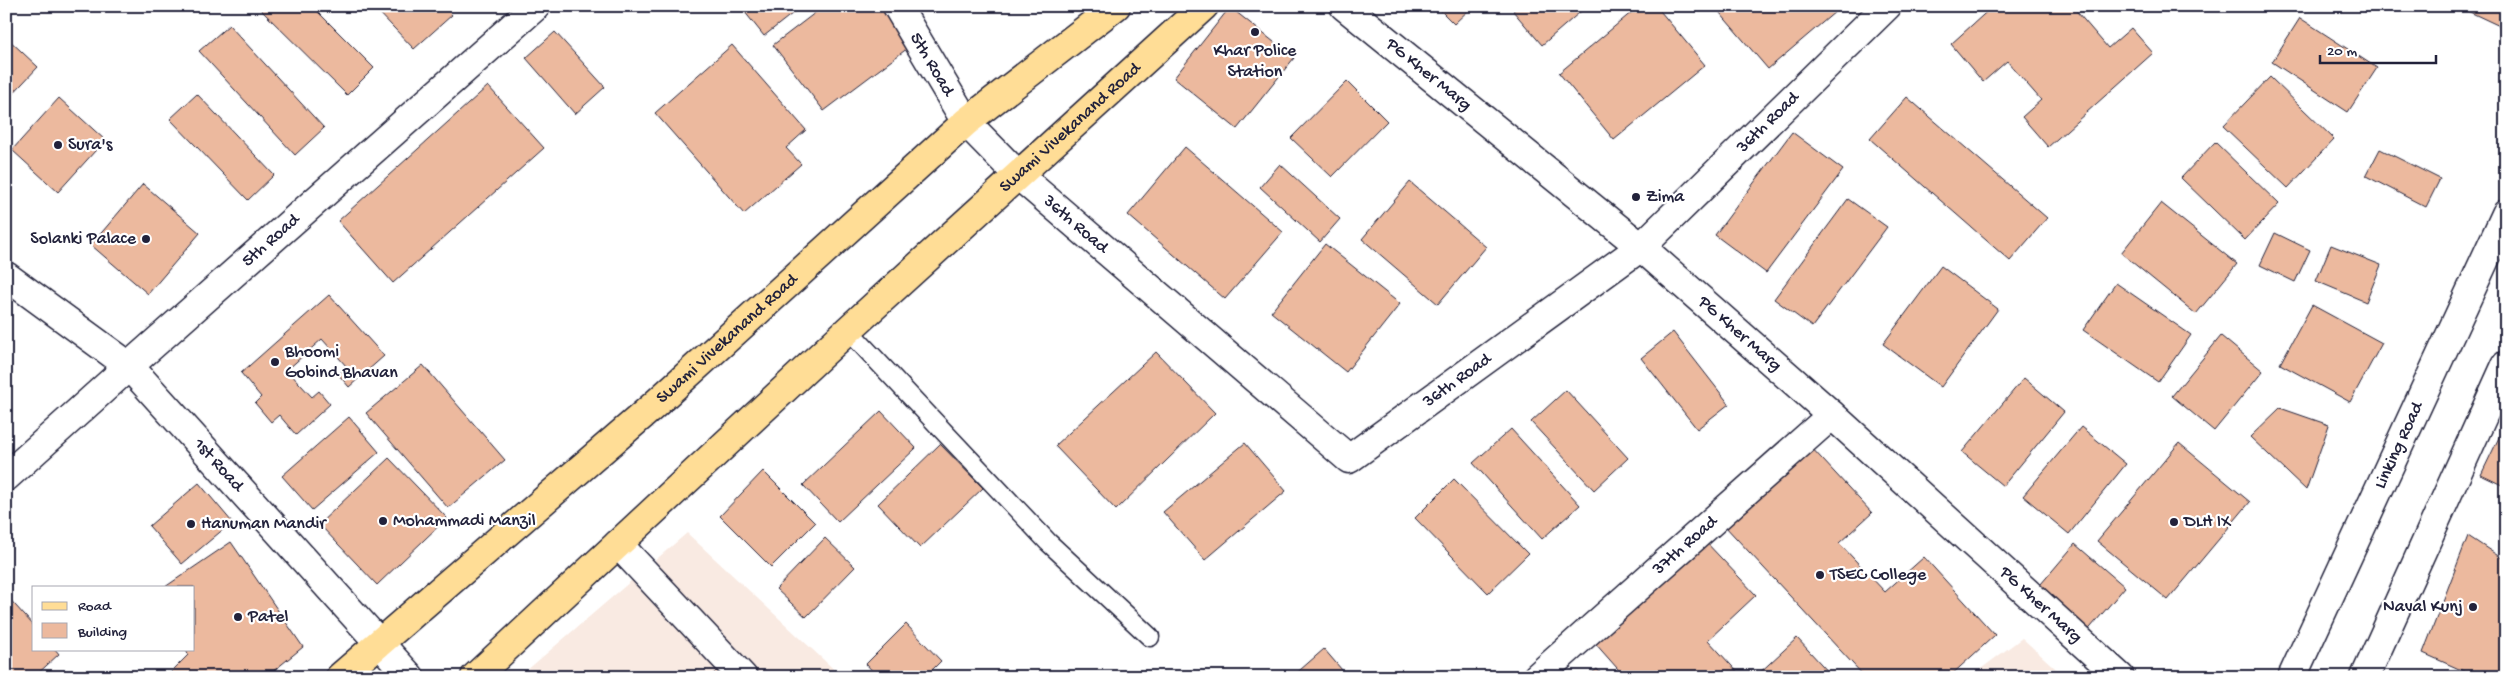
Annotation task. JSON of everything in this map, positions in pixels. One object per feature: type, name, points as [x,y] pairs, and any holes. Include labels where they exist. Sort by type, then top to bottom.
[{"type":"main road","name":"Swami Vivekanand Road","points":[[340,677],[652,407],[966,122],[1116,6]]},
{"type":"main road","name":"Swami Vivekanand Road","points":[[475,677],[848,330],[1204,6]]},
{"type":"street","name":"5th Road","points":[[6,477],[128,366],[536,6]]},
{"type":"street","name":"5th Road","points":[[897,6],[966,122],[1018,175]]},
{"type":"street","name":"PG Kher Marg","points":[[1344,6],[1640,247],[1832,415],[2120,677]]},
{"type":"street","name":"36th Road","points":[[1018,175],[1349,459],[1640,247],[1886,6]]},
{"type":"street","name":"Linking Road","points":[[2292,677],[2506,214]]},
{"type":"street","name":"1st Road","points":[[6,276],[128,366],[410,677]]},
{"type":"street","points":[[2366,677],[2506,365]]},
{"type":"street","name":"37th Road","points":[[1537,677],[1832,415]]},
{"type":"street","points":[[618,544],[743,677]]},
{"type":"lane","points":[[848,330],[1048,542],[1150,637]]},
{"type":"shaded area","points":[[687,533],[842,677],[519,677]]},
{"type":"shaded area","points":[[2022,638],[2065,677],[1970,677]]},
{"type":"building","points":[[312,6],[374,68],[347,95],[258,7]]},
{"type":"building","points":[[373,6],[444,6],[452,15],[414,49]]},
{"type":"building","points":[[740,6],[802,6],[764,36]]},
{"type":"building","points":[[824,6],[882,6],[912,45],[824,111],[773,45]]},
{"type":"building","points":[[1436,6],[1473,6],[1454,24]]},
{"type":"building","points":[[1519,6],[1587,6],[1542,45],[1513,11]]},
{"type":"building","points":[[1639,6],[1656,6],[1705,65],[1614,140],[1559,73]]},
{"type":"building","points":[[1714,6],[1842,6],[1768,69]]},
{"type":"building","points":[[1993,6],[2072,6],[2108,48],[2131,28],[2153,53],[2048,147],[2022,117],[2041,100],[2007,61],[1983,82],[1951,44]]},
{"type":"building","points":[[2457,6],[2506,6],[2506,29]]},
{"type":"building","points":[[1230,7],[1294,58],[1237,129],[1174,78]]},
{"type":"building","points":[[2300,18],[2377,68],[2348,112],[2272,62]]},
{"type":"building","points":[[229,25],[324,128],[295,155],[199,51]]},
{"type":"building","points":[[555,32],[605,87],[575,114],[526,58]]},
{"type":"building","points":[[6,37],[38,67],[6,101]]},
{"type":"building","points":[[732,45],[806,130],[786,148],[801,164],[744,214],[655,113]]},
{"type":"building","points":[[2270,77],[2334,139],[2288,188],[2223,126]]},
{"type":"building","points":[[1347,81],[1387,121],[1332,177],[1291,138]]},
{"type":"building","points":[[488,86],[544,148],[393,283],[338,221]]},
{"type":"building","points":[[197,94],[274,175],[248,200],[170,119]]},
{"type":"building","points":[[1907,97],[2047,218],[2010,261],[1870,139]]},
{"type":"building","name":"Sura's","points":[[59,98],[105,140],[58,192],[12,150]]},
{"type":"building","points":[[1792,132],[1843,170],[1766,273],[1715,235]]},
{"type":"building","points":[[2215,142],[2279,204],[2245,240],[2181,178]]},
{"type":"building","points":[[1185,147],[1283,232],[1225,299],[1128,215]]},
{"type":"building","points":[[2380,149],[2440,179],[2426,207],[2366,176]]},
{"type":"building","points":[[1280,164],[1340,219],[1320,242],[1260,187]]},
{"type":"building","points":[[1410,182],[1486,247],[1438,304],[1362,239]]},
{"type":"building","name":"Solanki Palace","points":[[143,184],[200,233],[148,294],[91,245]]},
{"type":"building","points":[[1848,199],[1887,227],[1812,327],[1774,299]]},
{"type":"building","points":[[2161,203],[2237,264],[2196,314],[2121,253]]},
{"type":"building","points":[[2275,233],[2310,250],[2295,282],[2260,265]]},
{"type":"building","points":[[1325,244],[1400,304],[1346,372],[1271,312]]},
{"type":"building","points":[[2331,245],[2381,265],[2366,302],[2316,281]]},
{"type":"building","points":[[1941,266],[1998,309],[1941,387],[1883,344]]},
{"type":"building","points":[[2116,283],[2191,335],[2158,382],[2083,330]]},
{"type":"building","name":"Bhoomi Gobind Bhavan","points":[[329,295],[384,356],[349,387],[338,374],[347,367],[322,339],[287,370],[312,397],[319,391],[330,404],[296,435],[279,415],[271,422],[255,403],[261,397],[241,373]]},
{"type":"building","points":[[2312,305],[2382,343],[2350,402],[2280,364]]},
{"type":"building","points":[[1673,332],[1729,404],[1697,429],[1641,358]]},
{"type":"building","points":[[2221,336],[2263,371],[2214,431],[2172,396]]},
{"type":"building","points":[[1156,352],[1215,413],[1116,510],[1055,446]]},
{"type":"building","points":[[423,365],[505,460],[448,508],[366,413]]},
{"type":"building","points":[[2024,378],[2064,412],[2003,486],[1962,452]]},
{"type":"building","points":[[1566,390],[1628,458],[1594,490],[1531,422]]},
{"type":"building","points":[[2280,408],[2329,425],[2306,490],[2250,437]]},
{"type":"building","points":[[881,411],[916,448],[838,522],[803,485]]},
{"type":"building","points":[[349,417],[379,452],[312,510],[282,476]]},
{"type":"building","points":[[2506,426],[2506,487],[2481,475]]},
{"type":"building","points":[[2081,427],[2126,464],[2069,534],[2023,496]]},
{"type":"building","points":[[1511,429],[1580,505],[1542,539],[1473,463]]},
{"type":"building","points":[[1245,443],[1286,491],[1205,560],[1163,512]]},
{"type":"building","name":"DLH IX","points":[[2179,443],[2250,502],[2168,600],[2097,541]]},
{"type":"building","points":[[940,444],[983,488],[920,548],[878,504]]},
{"type":"building","name":"TSEC College","points":[[1810,446],[1872,513],[1839,543],[1885,592],[1924,557],[1995,635],[1949,677],[1865,677],[1724,525]]},
{"type":"building","name":"Mohammadi Manzil","points":[[389,458],[447,518],[377,585],[319,524]]},
{"type":"building","points":[[763,471],[815,523],[771,567],[720,516]]},
{"type":"building","points":[[1454,479],[1528,554],[1488,593],[1415,518]]},
{"type":"building","name":"Hanuman Mandir","points":[[199,483],[232,522],[182,564],[149,526]]},
{"type":"building","name":"Naval Kunj","points":[[2468,536],[2506,561],[2506,677],[2477,677],[2423,653]]},
{"type":"building","points":[[825,538],[855,567],[806,617],[776,589]]},
{"type":"building","points":[[1704,540],[1756,595],[1708,640],[1742,677],[1625,677],[1594,642]]},
{"type":"building","name":"Patel","points":[[231,542],[303,647],[266,677],[174,677],[170,673],[188,655],[186,650],[195,650],[195,586],[166,586]]},
{"type":"building","points":[[2075,544],[2125,587],[2085,634],[2035,591]]},
{"type":"building","points":[[6,595],[32,624],[32,650],[56,650],[59,654],[34,677],[6,677]]},
{"type":"building","points":[[906,624],[941,661],[925,677],[878,677],[866,664]]},
{"type":"building","points":[[1797,638],[1833,677],[1755,677]]},
{"type":"building","points":[[1324,649],[1348,677],[1292,677]]},
{"type":"building","points":[[1597,669],[1604,677],[1587,677]]},
{"type":"building","points":[[716,671],[722,677],[710,677]]},
{"type":"place","name":"Khar Police Station","points":[[1255,32]]},
{"type":"place","name":"Sura's","points":[[58,145]]},
{"type":"place","name":"Zima","points":[[1636,197]]},
{"type":"place","name":"Solanki Palace","points":[[146,239]]},
{"type":"place","name":"Bhoomi Gobind Bhavan","points":[[275,362]]},
{"type":"place","name":"Mohammadi Manzil","points":[[383,521]]},
{"type":"place","name":"DLH IX","points":[[2174,522]]},
{"type":"place","name":"Hanuman Mandir","points":[[191,524]]},
{"type":"place","name":"TSEC College","points":[[1820,575]]},
{"type":"place","name":"Naval Kunj","points":[[2473,607]]},
{"type":"place","name":"Patel","points":[[238,617]]}]
